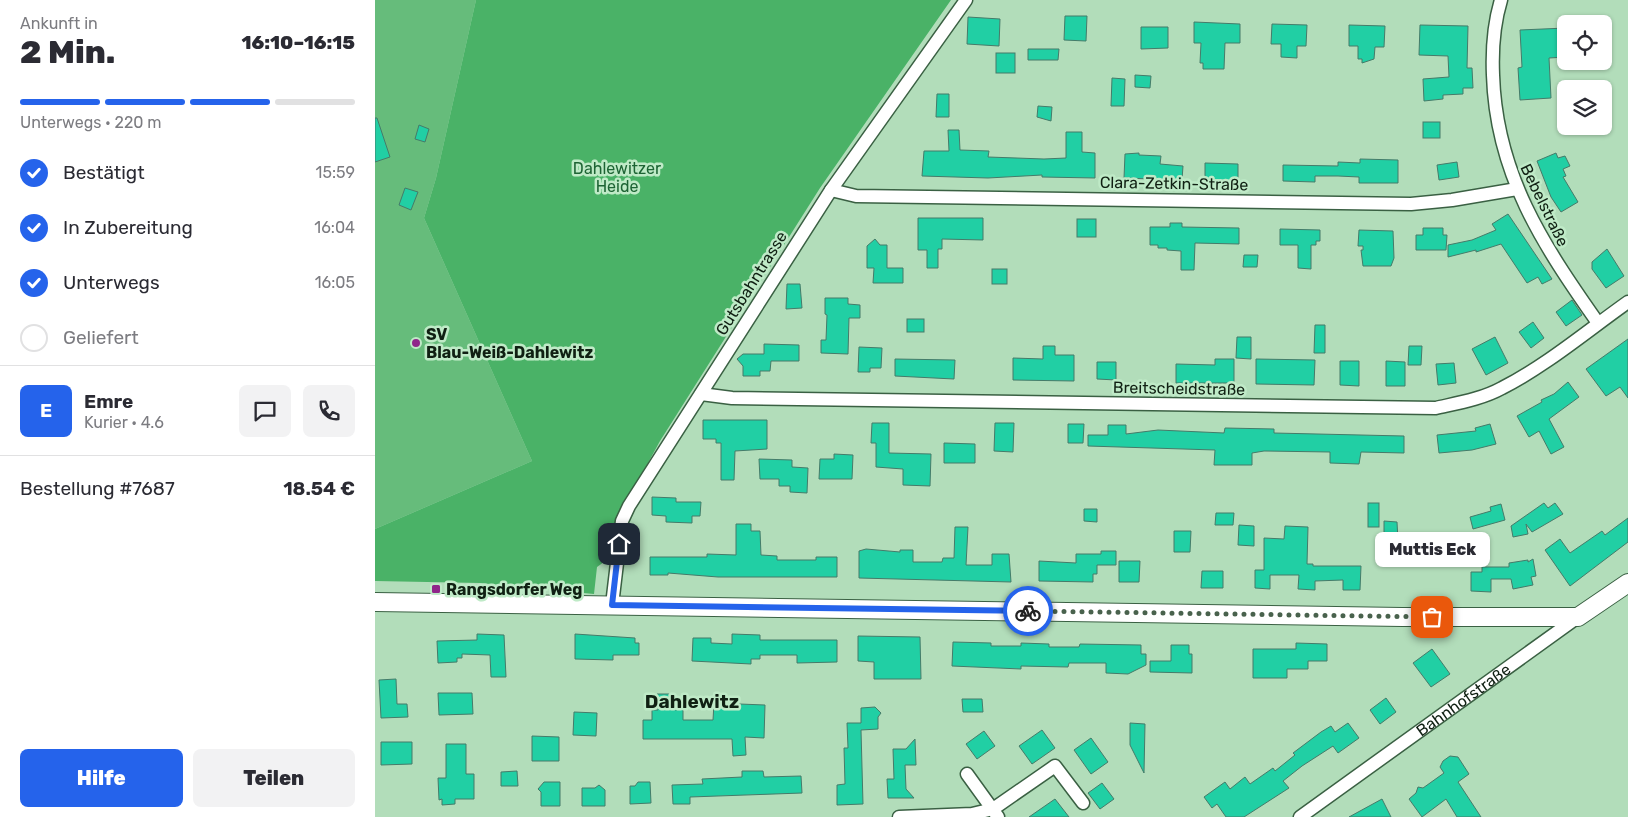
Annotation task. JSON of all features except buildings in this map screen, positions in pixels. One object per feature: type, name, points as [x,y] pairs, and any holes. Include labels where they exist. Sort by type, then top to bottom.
[{"type":"main road","name":"Bahnhofstraße","points":[[1578,617],[1628,583]]},
{"type":"main road","points":[[375,602],[1402,617],[1578,617]]},
{"type":"street","name":"Gutsbahntrasse","points":[[612,605],[622,520],[831,190],[966,0]]},
{"type":"street","name":"Bebelstraße","points":[[1501,0],[1497,13],[1494,44],[1493,87],[1496,116],[1510,172],[1555,262],[1598,323]]},
{"type":"street","name":"Clara-Zetkin-Straße","points":[[831,190],[856,196],[1411,204],[1452,200],[1517,189]]},
{"type":"street","name":"Breitscheidstraße","points":[[701,394],[717,398],[1436,408],[1476,398],[1501,389],[1542,364],[1628,302]]},
{"type":"street","name":"Bahnhofstraße","points":[[1300,817],[1578,617]]},
{"type":"street","points":[[899,817],[996,813],[1055,766],[1083,803]]},
{"type":"street","points":[[967,774],[996,813]]},
{"type":"green space","points":[[375,0],[476,0],[436,178],[424,218],[532,461],[375,529]]},
{"type":"green space","name":"Dahlewitzer Heide","points":[[476,0],[951,0],[820,188],[660,441],[619,516],[611,557],[597,567],[594,594],[480,583],[375,581],[375,529],[532,461],[424,218],[436,178]]},
{"type":"way so far","points":[[1028,611],[1432,617]]},
{"type":"place","name":"SV Blau-Weiß-Dahlewitz","points":[[416,343]]},
{"type":"place","name":"Rangsdorfer Weg","points":[[436,589]]},
{"type":"place","name":"Muttis Eck","points":[[1432,617]]},
{"type":"district","name":"Dahlewitz","points":[[692,701]]},
{"type":"route","points":[[619,544],[612,605],[1028,611]]}]
